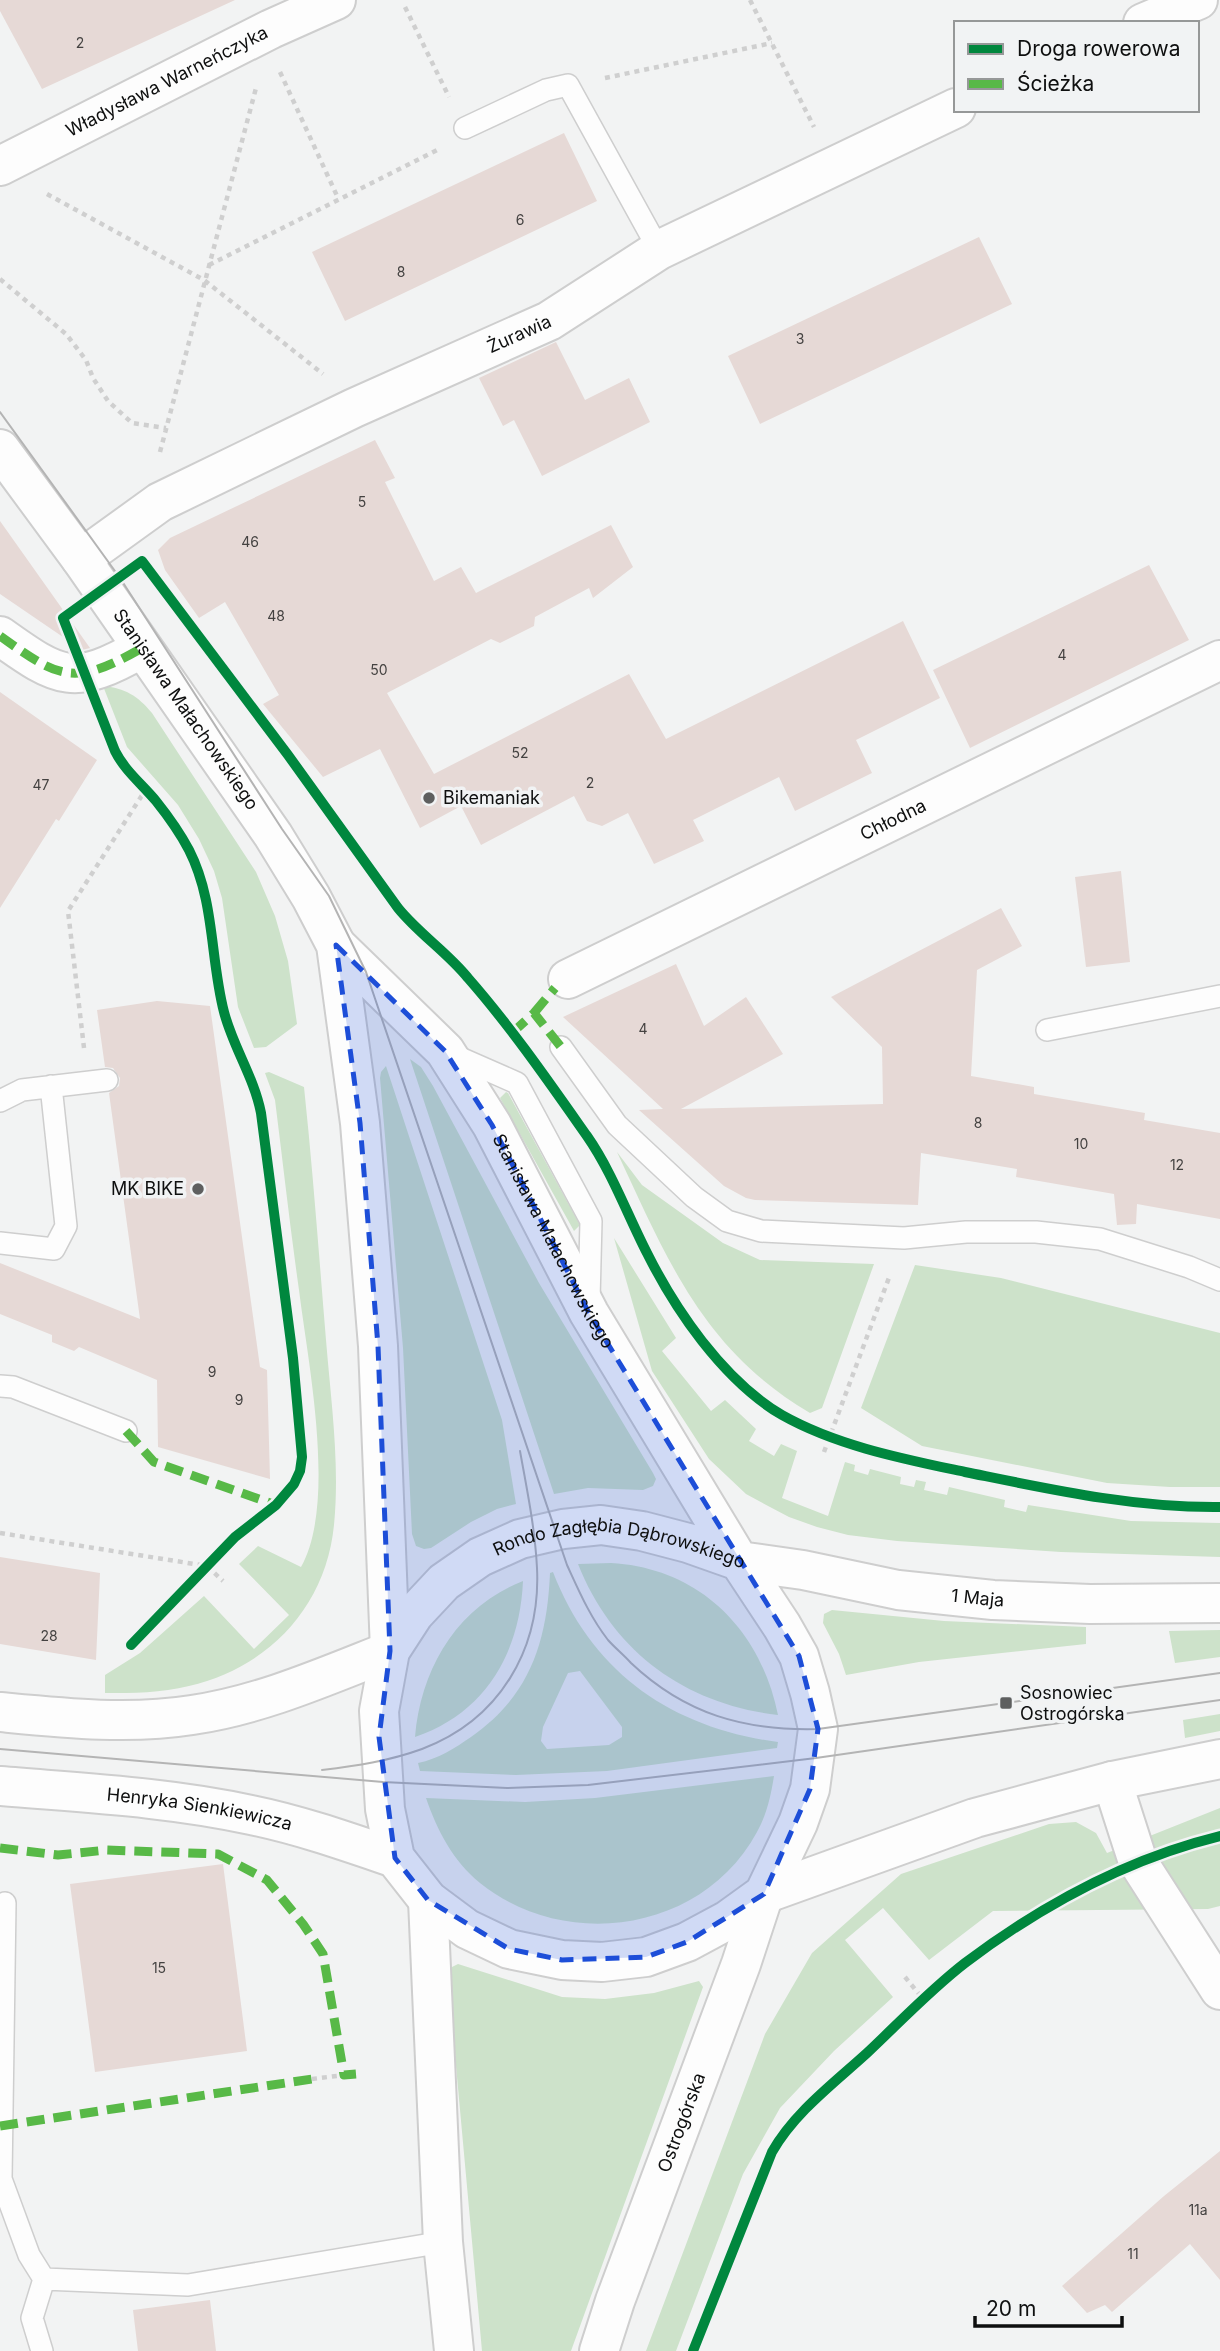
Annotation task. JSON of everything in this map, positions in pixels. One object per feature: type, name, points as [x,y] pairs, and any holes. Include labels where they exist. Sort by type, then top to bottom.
[{"type":"street","name":"Władysława Warneńczyka","points":[[0,166],[271,29],[336,0]]},
{"type":"street","points":[[1148,21],[1198,0]]},
{"type":"street","name":"Żurawia","points":[[81,559],[160,502],[354,408],[549,321],[659,250],[954,109]]},
{"type":"street","name":"Stanisława Małachowskiego","points":[[0,449],[81,559],[273,835],[311,897],[336,945],[445,1051],[492,1125],[589,1312],[739,1561]]},
{"type":"street","points":[[0,636],[50,670],[67,674],[86,673],[115,664],[142,649]]},
{"type":"street","name":"Chłodna","points":[[568,979],[1220,660]]},
{"type":"street","name":"Stanisława Małachowskiego","points":[[336,945],[360,1123],[378,1346],[390,1651]]},
{"type":"street","name":"Rondo Zagłębia Dąbrowskiego","points":[[601,1525],[642,1531],[688,1543],[739,1561],[799,1656],[818,1729],[810,1789],[798,1823],[764,1894],[728,1920],[687,1942],[646,1957],[602,1962],[562,1960],[509,1949],[467,1928],[428,1900],[395,1858],[385,1809],[379,1737],[380,1701],[390,1651],[414,1614],[444,1582],[480,1557],[520,1539],[563,1529],[601,1525]]},
{"type":"street","name":"1 Maja","points":[[739,1561],[803,1570],[898,1590],[993,1600],[1090,1604],[1220,1603]]},
{"type":"street","points":[[0,1712],[137,1720],[193,1715],[273,1697],[390,1651]]},
{"type":"street","points":[[764,1894],[975,1818],[1112,1781],[1220,1759]]},
{"type":"street","points":[[1112,1781],[1138,1862],[1220,1990]]},
{"type":"street","name":"Henryka Sienkiewicza","points":[[0,1786],[102,1794],[250,1815],[310,1830],[395,1858]]},
{"type":"street","name":"Ostrogórska","points":[[599,2351],[615,2301],[741,1964],[764,1894]]},
{"type":"street","points":[[428,1900],[443,2242],[454,2351]]},
{"type":"lane","points":[[465,128],[546,90],[568,85],[659,250]]},
{"type":"lane","points":[[1046,1030],[1220,996]]},
{"type":"lane","points":[[561,1047],[617,1125],[694,1197],[727,1221],[761,1231],[904,1238],[966,1232],[1036,1232],[1100,1239],[1189,1267],[1220,1280]]},
{"type":"lane","points":[[0,1101],[22,1090],[98,1081]]},
{"type":"lane","points":[[0,1243],[54,1249],[66,1226],[51,1086]]},
{"type":"lane","points":[[0,1386],[13,1387],[125,1430]]},
{"type":"lane","points":[[5,1903],[1,2179],[29,2255],[44,2279],[32,2318],[42,2351]]},
{"type":"lane","points":[[44,2279],[188,2285],[443,2242]]},
{"type":"path","points":[[750,0],[833,165]]},
{"type":"path","points":[[208,265],[468,135],[405,7]]},
{"type":"path","points":[[568,85],[772,43]]},
{"type":"path","points":[[278,68],[338,198]]},
{"type":"path","points":[[160,502],[152,485],[259,77]]},
{"type":"path","points":[[46,194],[204,280],[343,390],[354,408]]},
{"type":"path","points":[[0,279],[66,334],[86,360],[93,378],[108,401],[132,423],[166,428]]},
{"type":"path","points":[[98,1081],[68,911],[146,789]]},
{"type":"path","points":[[824,1452],[904,1238]]},
{"type":"path","points":[[0,1533],[207,1566],[223,1581]]},
{"type":"path","points":[[905,1977],[924,2000]]},
{"type":"path","points":[[312,2079],[344,2075]]},
{"type":"highlighted area","points":[[336,945],[445,1051],[492,1125],[589,1313],[799,1656],[818,1729],[810,1789],[764,1894],[687,1942],[646,1957],[562,1960],[509,1949],[428,1900],[395,1858],[379,1737],[390,1651],[378,1346],[360,1123]]},
{"type":"green space","points":[[103,686],[130,694],[152,713],[256,872],[275,916],[288,961],[297,1024],[266,1047],[254,1048],[238,1007],[222,898],[214,871],[199,839],[178,805],[127,747]]},
{"type":"green space","points":[[410,1059],[421,1067],[433,1086],[539,1283],[653,1473],[656,1479],[653,1486],[643,1490],[588,1488],[554,1494]]},
{"type":"green space","points":[[386,1066],[502,1420],[516,1504],[497,1509],[431,1548],[424,1549],[416,1546],[412,1534],[403,1348],[380,1078]]},
{"type":"green space","points":[[269,1072],[304,1087],[335,1456],[336,1502],[329,1555],[319,1582],[288,1630],[244,1665],[189,1686],[147,1692],[105,1693],[105,1675],[140,1653],[204,1596],[254,1649],[289,1615],[239,1564],[258,1546],[301,1567],[312,1540],[319,1470],[317,1432],[275,1100],[265,1073]]},
{"type":"green space","points":[[506,1092],[580,1225],[574,1231],[500,1098]]},
{"type":"green space","points":[[617,1152],[642,1185],[723,1243],[760,1260],[874,1264],[822,1408],[810,1413],[773,1388],[742,1361],[715,1331],[672,1265]]},
{"type":"green space","points":[[614,1238],[676,1338],[662,1351],[711,1411],[725,1400],[756,1429],[749,1441],[774,1456],[781,1444],[797,1451],[782,1498],[828,1516],[845,1462],[855,1465],[854,1471],[868,1475],[870,1469],[901,1477],[900,1484],[914,1487],[916,1480],[926,1482],[924,1490],[947,1495],[949,1487],[1005,1500],[1004,1507],[1026,1512],[1028,1505],[1131,1521],[1220,1523],[1220,1557],[1061,1552],[897,1541],[848,1535],[817,1527],[770,1507],[746,1494],[709,1459],[652,1371]]},
{"type":"green space","points":[[915,1265],[1001,1278],[1220,1333],[1220,1487],[1107,1483],[922,1446],[861,1408]]},
{"type":"green space","points":[[611,1563],[643,1567],[672,1577],[698,1591],[721,1609],[741,1631],[757,1656],[770,1684],[778,1715],[744,1709],[683,1686],[632,1648],[593,1595],[578,1564]]},
{"type":"green space","points":[[553,1572],[570,1608],[590,1639],[613,1666],[640,1690],[671,1709],[704,1724],[739,1735],[778,1742],[777,1748],[607,1771],[516,1775],[420,1771],[418,1763],[452,1749],[491,1721],[508,1704],[521,1685],[531,1666],[545,1622],[550,1573]],"holes":[[[580,1671],[622,1727],[622,1737],[609,1745],[547,1749],[541,1741],[543,1727],[568,1673]]]},
{"type":"green space","points":[[523,1581],[515,1632],[495,1677],[480,1696],[461,1712],[440,1726],[415,1737],[425,1687],[434,1664],[447,1643],[461,1624],[479,1607],[500,1592]]},
{"type":"green space","points":[[832,1610],[944,1621],[1086,1627],[1086,1644],[919,1662],[846,1675],[823,1623],[824,1614]]},
{"type":"green space","points":[[1220,1630],[1220,1657],[1175,1663],[1169,1631]]},
{"type":"green space","points":[[1220,1714],[1220,1731],[1185,1738],[1183,1720]]},
{"type":"green space","points":[[774,1776],[768,1804],[757,1832],[733,1866],[703,1892],[668,1910],[630,1921],[591,1924],[552,1918],[514,1905],[480,1883],[462,1865],[447,1844],[426,1798],[525,1802],[595,1798]]},
{"type":"green space","points":[[1220,1808],[1220,1906],[1208,1909],[993,1911],[929,1960],[883,1908],[845,1940],[893,1997],[834,2051],[780,2108],[743,2174],[676,2351],[646,2351],[765,2034],[812,1953],[901,1874],[1049,1824],[1076,1822],[1096,1833],[1107,1853]]},
{"type":"green space","points":[[458,1964],[562,1997],[605,1999],[654,1993],[699,1981],[703,1987],[571,2351],[482,2351],[448,1978],[450,1968]]},
{"type":"building","points":[[0,0],[235,0],[42,89],[0,11]]},
{"type":"building","points":[[564,133],[597,201],[345,321],[312,252]]},
{"type":"building","points":[[979,237],[1012,304],[760,424],[728,356]]},
{"type":"building","points":[[556,342],[585,400],[629,378],[650,422],[542,476],[514,420],[503,426],[479,378]]},
{"type":"building","points":[[375,440],[395,478],[385,482],[434,581],[461,567],[476,593],[611,525],[633,567],[593,598],[589,588],[535,617],[534,626],[500,643],[491,639],[387,693],[434,774],[629,674],[666,739],[903,621],[940,698],[856,740],[872,773],[795,811],[779,777],[693,820],[704,841],[654,864],[628,813],[602,826],[587,821],[574,796],[481,845],[461,806],[420,828],[380,749],[323,777],[263,704],[279,695],[225,602],[199,618],[165,570],[158,550],[170,538]]},
{"type":"building","points":[[0,521],[90,648],[82,650],[0,594]]},
{"type":"building","points":[[1149,565],[1189,640],[970,748],[933,670]]},
{"type":"building","points":[[0,692],[97,760],[0,908]]},
{"type":"building","points":[[1121,871],[1130,962],[1086,967],[1075,877]]},
{"type":"building","points":[[1001,908],[1022,946],[977,970],[971,1076],[1034,1087],[1034,1094],[1145,1113],[1144,1120],[1220,1133],[1220,1219],[1137,1204],[1136,1224],[1117,1225],[1114,1194],[1016,1177],[1017,1169],[921,1153],[918,1205],[746,1198],[724,1186],[639,1110],[663,1109],[563,1017],[676,964],[704,1026],[746,997],[783,1054],[681,1109],[883,1104],[882,1047],[831,997]]},
{"type":"building","points":[[157,1001],[210,1006],[260,1367],[267,1370],[270,1479],[158,1447],[157,1380],[79,1347],[74,1351],[52,1342],[52,1335],[0,1314],[0,1263],[140,1319],[109,1093],[119,1086],[120,1078],[113,1068],[105,1067],[97,1010]]},
{"type":"building","points":[[0,1557],[100,1573],[96,1660],[0,1644]]},
{"type":"building","points":[[223,1864],[247,2051],[95,2072],[70,1884]]},
{"type":"building","points":[[1220,2151],[1220,2280],[1190,2244],[1112,2312],[1105,2305],[1087,2313],[1062,2286],[1164,2196]]},
{"type":"building","points":[[210,2300],[216,2351],[138,2351],[133,2310]]},
{"type":"tram line","points":[[0,412],[120,578],[282,829],[329,896],[366,972],[567,1565],[590,1613],[611,1643],[652,1681],[694,1707],[741,1722],[791,1729],[818,1729],[1220,1673]]},
{"type":"tram line","points":[[322,1770],[397,1757],[449,1736],[473,1720],[493,1701],[510,1678],[523,1654],[532,1627],[536,1598],[534,1538],[520,1451]]},
{"type":"tram line","points":[[0,1749],[383,1782],[507,1788],[588,1785],[816,1758],[1220,1700]]},
{"type":"marked path","points":[[0,636],[38,661],[68,673],[100,669],[142,648]]},
{"type":"marked path","points":[[534,1013],[555,988]]},
{"type":"marked path","points":[[512,1033],[534,1013],[561,1047]]},
{"type":"marked path","points":[[126,1431],[154,1462],[276,1505]]},
{"type":"marked path","points":[[0,1848],[58,1855],[107,1850],[218,1854],[267,1880],[303,1924],[323,1954],[344,2075],[356,2074]]},
{"type":"marked path","points":[[0,2126],[312,2079]]},
{"type":"cycle path","points":[[131,1645],[235,1537],[276,1505],[294,1484],[302,1457],[293,1358],[261,1113],[254,1087],[224,1012],[203,889],[189,850],[178,831],[115,751],[63,618],[142,561],[288,755],[398,908],[460,969],[529,1055],[596,1150],[665,1287],[679,1309],[710,1351],[749,1391],[771,1408],[803,1426],[848,1443],[895,1456],[1092,1496],[1156,1504],[1220,1507]]},
{"type":"cycle path","points":[[693,2351],[772,2152],[792,2124],[815,2099],[952,1973],[1024,1922],[1118,1871],[1151,1857],[1220,1836]]},
{"type":"place","name":"Bikemaniak","points":[[429,798]]},
{"type":"place","name":"MK BIKE","points":[[198,1189]]},
{"type":"place","name":"Sosnowiec Ostrogórska","points":[[1006,1703]]}]
